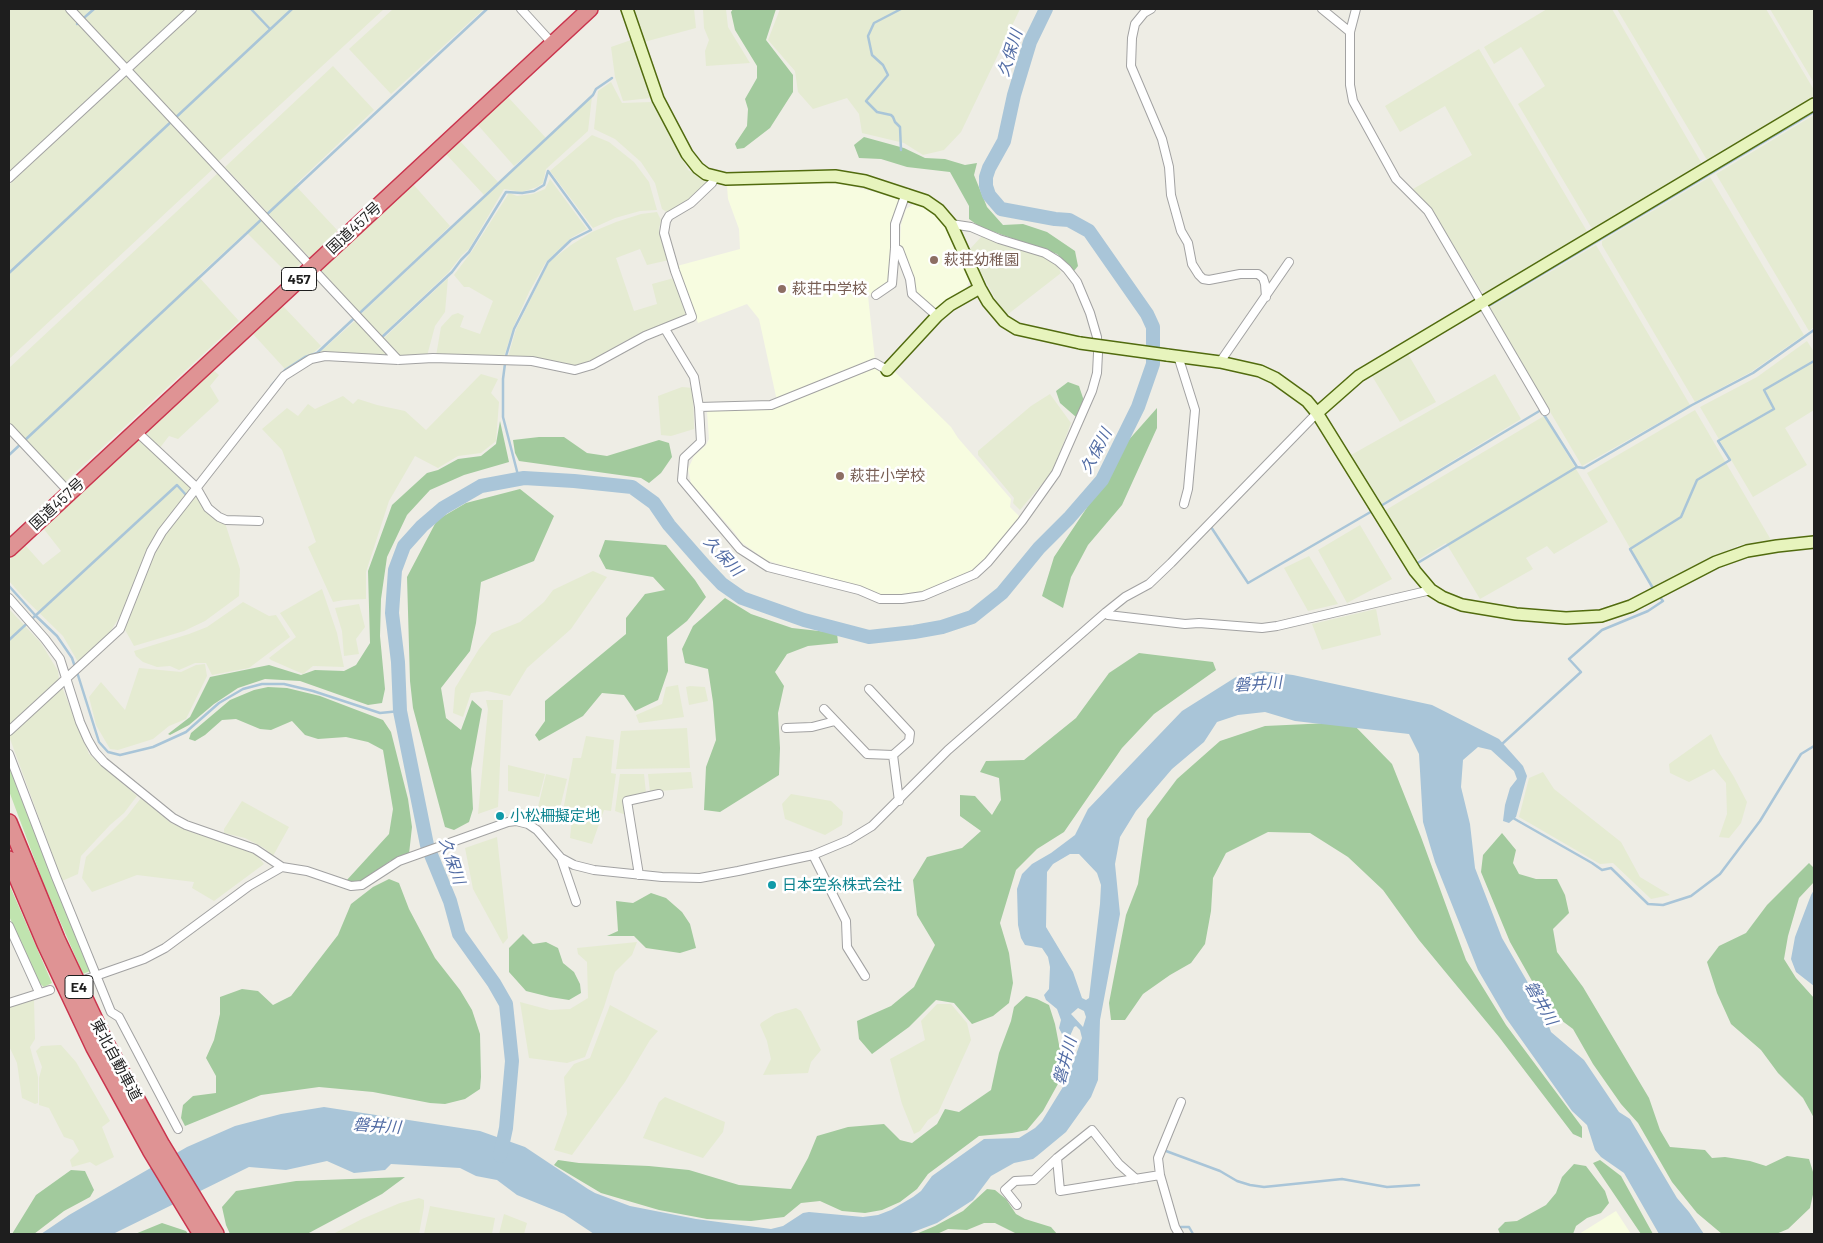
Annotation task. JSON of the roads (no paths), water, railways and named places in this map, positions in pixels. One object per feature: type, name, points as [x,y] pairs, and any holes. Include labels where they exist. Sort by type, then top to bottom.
[{"type":"highway","name":"国道457号","points":[[9,549],[590,9]]},
{"type":"highway","name":"東北自動車道","points":[[9,822],[42,905],[81,991],[156,1147],[201,1234]]},
{"type":"highway","name":"東北自動車道","points":[[9,859],[44,944],[94,1048],[156,1147],[216,1234]]},
{"type":"street","points":[[70,9],[398,360]]},
{"type":"street","points":[[9,178],[192,9]]},
{"type":"street","points":[[520,9],[552,43]]},
{"type":"street","points":[[627,9],[658,99],[687,154],[698,168],[706,174],[715,178],[726,179],[835,176],[865,181],[906,193],[926,201],[939,210],[951,224],[980,288],[996,314],[1016,329],[1080,343],[1220,362],[1245,367],[1275,378],[1307,401],[1317,413],[1410,564],[1431,590],[1442,598],[1462,605],[1516,614],[1566,618],[1601,616],[1631,606],[1716,562],[1747,551],[1814,542]]},
{"type":"street","points":[[1151,9],[1144,13],[1135,24],[1132,38],[1132,66],[1162,139],[1169,167],[1171,195],[1181,231],[1188,243],[1192,264],[1203,279],[1209,280],[1240,274],[1258,274],[1263,278],[1266,297]]},
{"type":"street","points":[[1322,9],[1350,32]]},
{"type":"street","points":[[1356,9],[1350,32],[1350,85],[1353,101],[1396,179],[1428,211],[1545,411]]},
{"type":"street","points":[[560,858],[574,865],[594,870],[700,878],[813,855],[849,840],[872,826],[948,750],[1105,613],[1125,597],[1149,584],[1317,413],[1359,376],[1814,104]]},
{"type":"street","points":[[9,731],[120,629],[151,551],[162,532],[284,376],[311,359],[325,356],[398,360],[433,358],[532,360],[575,370],[592,366],[645,336],[692,317],[675,272],[664,233],[669,216],[691,203],[715,178]]},
{"type":"street","points":[[876,294],[892,284],[895,224],[906,193]]},
{"type":"street","points":[[665,328],[694,377],[699,407],[701,442],[684,458],[682,480],[740,548],[768,567],[859,590],[880,599],[902,599],[923,596],[975,574],[988,562],[1022,521],[1056,473],[1092,391],[1096,373],[1098,337],[1077,282],[1067,269],[1045,253],[971,228],[951,224]]},
{"type":"street","points":[[895,248],[899,250],[910,279],[912,294],[936,316]]},
{"type":"street","points":[[1220,362],[1289,262]]},
{"type":"street","points":[[699,407],[771,405],[875,364],[887,370],[936,316],[950,305],[980,288]]},
{"type":"street","points":[[1172,356],[1195,410],[1188,489],[1184,504]]},
{"type":"street","points":[[9,428],[69,492]]},
{"type":"street","points":[[136,431],[196,487],[208,508],[220,517],[226,520],[259,521]]},
{"type":"street","points":[[1105,613],[1108,616],[1185,624],[1262,628],[1431,590]]},
{"type":"street","points":[[9,598],[45,638],[60,659],[80,722],[95,752],[104,762],[173,818],[186,825],[229,838],[255,849],[282,867],[307,871],[351,886],[362,885],[399,861],[516,820],[528,824],[537,830],[560,858],[576,902]]},
{"type":"street","points":[[824,709],[867,754],[893,756],[909,741],[910,734],[869,689]]},
{"type":"street","points":[[786,728],[812,727],[835,721]]},
{"type":"street","points":[[9,754],[56,877],[111,1012],[118,1017],[178,1129]]},
{"type":"street","points":[[893,756],[899,801]]},
{"type":"street","points":[[639,874],[627,801],[660,794]]},
{"type":"street","points":[[813,855],[846,921],[847,947],[865,976]]},
{"type":"street","points":[[84,980],[144,959],[165,948],[242,891],[282,867]]},
{"type":"street","points":[[9,926],[38,992]]},
{"type":"street","points":[[9,1003],[38,992],[50,990]]},
{"type":"street","points":[[1179,1234],[1175,1227],[1160,1175],[1159,1154],[1181,1102]]},
{"type":"street","points":[[1017,1205],[1005,1190],[1015,1182],[1034,1180],[1057,1158],[1092,1130],[1118,1164],[1136,1179]]},
{"type":"street","points":[[1057,1158],[1060,1191],[1160,1175]]},
{"type":"water","name":"磐井川","points":[[1261,671],[1293,675],[1432,705],[1499,739],[1523,766],[1527,776],[1516,817],[1509,823],[1503,821],[1510,788],[1517,779],[1514,771],[1491,750],[1478,747],[1463,760],[1461,787],[1470,824],[1475,868],[1502,938],[1542,1007],[1551,1032],[1584,1060],[1619,1112],[1630,1119],[1677,1198],[1704,1234],[1659,1234],[1624,1173],[1601,1157],[1595,1150],[1587,1125],[1572,1111],[1506,1018],[1478,970],[1435,862],[1423,822],[1419,754],[1409,734],[1295,721],[1265,712],[1238,715],[1217,722],[1204,742],[1172,769],[1136,811],[1120,837],[1115,864],[1120,914],[1100,1020],[1098,1080],[1091,1097],[1066,1132],[1037,1156],[1033,1159],[1014,1163],[991,1176],[973,1200],[937,1223],[908,1234],[594,1234],[564,1214],[517,1195],[497,1180],[476,1176],[460,1168],[391,1164],[385,1170],[354,1173],[327,1161],[286,1170],[249,1167],[113,1234],[41,1234],[69,1215],[187,1147],[235,1126],[281,1114],[324,1107],[480,1131],[525,1147],[595,1193],[630,1206],[696,1219],[771,1229],[783,1226],[803,1213],[809,1212],[863,1217],[878,1215],[891,1210],[921,1191],[932,1176],[984,1139],[1019,1138],[1042,1121],[1066,1082],[1082,1038],[1080,1030],[1076,1026],[1070,1036],[1064,1038],[1059,1028],[1061,1020],[1057,1009],[1046,1000],[1044,995],[1049,989],[1050,967],[1048,957],[1042,948],[1025,945],[1021,938],[1018,925],[1017,889],[1022,874],[1032,864],[1051,853],[1075,835],[1088,809],[1182,711],[1236,677]],"holes":[[[1070,854],[1079,854],[1097,873],[1101,885],[1089,998],[1086,1000],[1082,998],[1073,972],[1046,927],[1047,872],[1053,864]],[[1078,1008],[1084,1011],[1086,1017],[1083,1027],[1071,1014]]]},
{"type":"water","points":[[1814,890],[1814,986],[1796,972],[1791,959],[1795,937]]},
{"type":"waterway","points":[[77,24],[94,9]]},
{"type":"waterway","points":[[251,9],[270,29]]},
{"type":"waterway","points":[[9,273],[292,9]]},
{"type":"waterway","points":[[9,455],[487,9]]},
{"type":"waterway","points":[[901,9],[874,23],[868,36],[872,55],[883,65],[888,75],[866,101],[877,112],[893,117],[900,127],[901,150]]},
{"type":"waterway","name":"久保川","points":[[500,1156],[506,1128],[512,1061],[506,1004],[494,983],[459,934],[450,901],[427,845],[400,711],[398,662],[392,613],[395,570],[404,546],[422,526],[443,508],[481,486],[524,478],[574,481],[632,487],[654,503],[669,525],[722,584],[742,598],[804,620],[869,637],[914,632],[942,627],[972,617],[1002,593],[1039,548],[1069,518],[1102,480],[1138,407],[1153,364],[1153,327],[1147,314],[1089,231],[1069,220],[1001,209],[989,195],[986,186],[989,168],[1004,141],[1014,95],[1030,42],[1046,9]]},
{"type":"waterway","points":[[271,386],[285,370],[305,357],[317,353],[593,95],[596,89],[612,78]]},
{"type":"waterway","points":[[1487,307],[1814,112]]},
{"type":"waterway","points":[[381,338],[452,272],[469,252],[506,192],[522,193],[534,191],[544,185],[548,171],[591,230],[571,240],[548,262],[514,329],[506,356],[503,379],[503,417],[519,479]]},
{"type":"waterway","points":[[1416,564],[1577,467],[1584,468],[1692,405],[1753,373],[1814,330]]},
{"type":"waterway","points":[[1654,590],[1630,549],[1681,517],[1697,480],[1730,460],[1718,441],[1774,409],[1764,390],[1814,361]]},
{"type":"waterway","points":[[1379,507],[1541,410],[1577,467]]},
{"type":"waterway","points":[[9,640],[177,485],[187,496]]},
{"type":"waterway","points":[[1211,527],[1248,583],[1374,510]]},
{"type":"waterway","points":[[9,539],[21,528]]},
{"type":"waterway","points":[[9,586],[57,636],[72,658],[75,667]]},
{"type":"waterway","points":[[1502,744],[1581,672],[1569,659],[1602,630],[1648,611],[1663,601],[1658,595]]},
{"type":"waterway","points":[[77,672],[99,742],[108,752],[120,755],[153,747],[186,732],[219,703],[243,689],[262,684],[284,684],[313,691],[380,713],[400,711]]},
{"type":"waterway","points":[[1513,818],[1602,870],[1611,868],[1648,904],[1663,905],[1691,896],[1720,874],[1760,821],[1801,754],[1814,746]]},
{"type":"waterway","points":[[1166,1151],[1220,1171],[1237,1181],[1264,1187],[1342,1179],[1387,1187],[1419,1185]]},
{"type":"waterway","points":[[1180,1227],[1189,1227],[1193,1234]]},
{"type":"place","name":"萩荘幼稚園","points":[[934,260]]},
{"type":"place","name":"萩荘中学校","points":[[782,289]]},
{"type":"place","name":"萩荘小学校","points":[[840,476]]},
{"type":"place","name":"小松柵擬定地","points":[[500,816]]},
{"type":"place","name":"日本空糸株式会社","points":[[772,885]]}]
